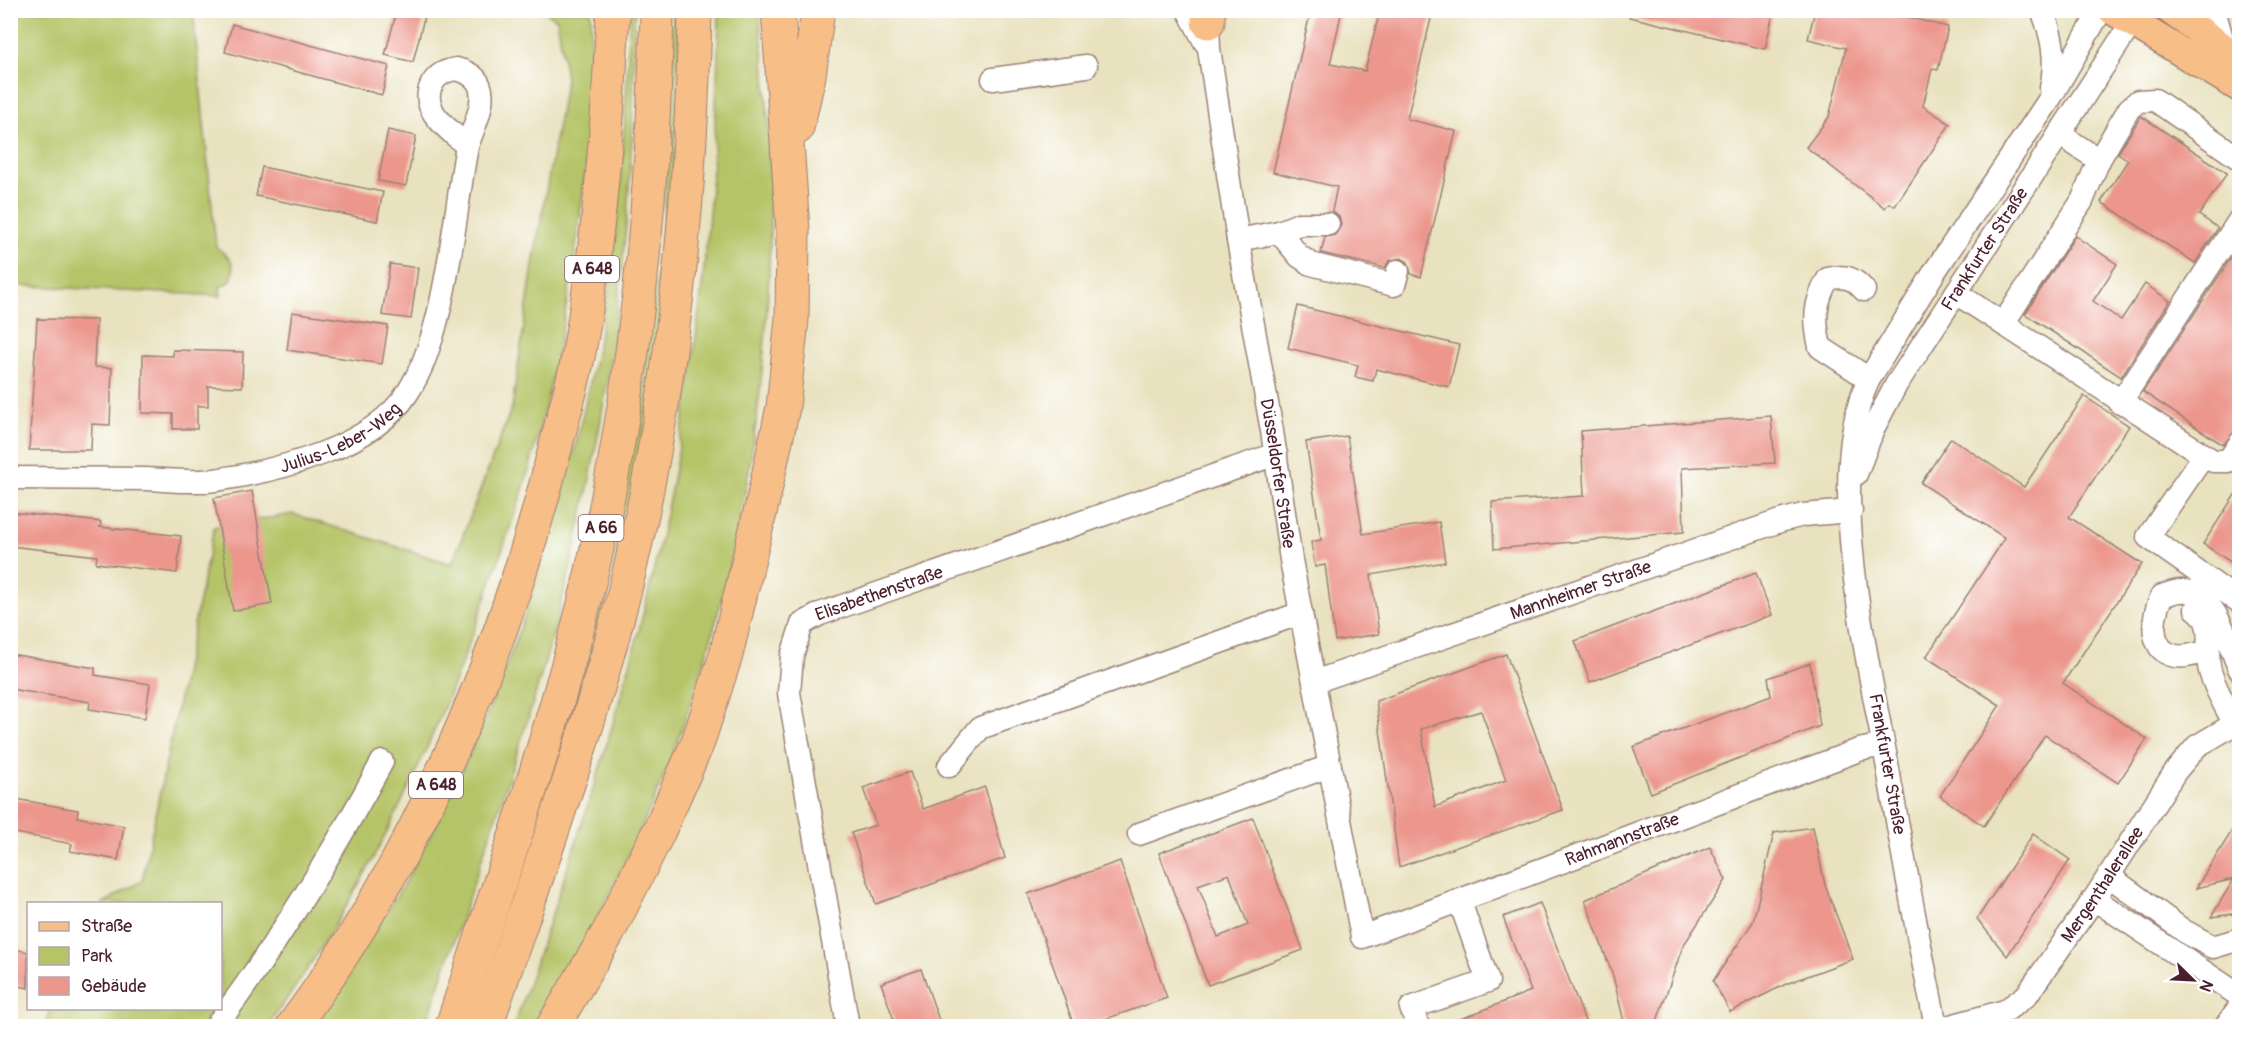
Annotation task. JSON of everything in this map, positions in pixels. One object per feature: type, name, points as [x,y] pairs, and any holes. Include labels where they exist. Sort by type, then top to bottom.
[{"type":"highway","name":"A 648","points":[[293,1026],[347,948],[384,887],[432,794],[479,689],[536,522],[580,348],[597,241],[608,130],[613,10]]},
{"type":"highway","name":"A 66","points":[[452,1026],[561,692],[610,487],[632,357],[645,246],[654,120],[657,10]]},
{"type":"highway","name":"A 66","points":[[486,1026],[561,806],[593,702],[628,578],[645,498],[669,362],[684,244],[693,122],[695,10]]},
{"type":"highway","points":[[578,1026],[657,876],[726,655],[743,591],[783,407],[792,319],[793,231],[778,10]]},
{"type":"highway","points":[[789,168],[809,76],[818,10]]},
{"type":"highway","points":[[553,1026],[613,923],[659,831],[698,742]]},
{"type":"main road","points":[[2170,10],[2232,54]]},
{"type":"main road","points":[[2128,15],[2240,88]]},
{"type":"street","points":[[2042,10],[2054,48],[2055,63],[2049,100]]},
{"type":"street","name":"Frankfurter Straße","points":[[1936,1026],[1883,745],[1855,570],[1849,459],[1852,430],[1861,394],[1869,379],[1935,271],[2049,100],[2101,10]]},
{"type":"street","points":[[2214,10],[2232,54]]},
{"type":"street","name":"Frankfurter Straße","points":[[1851,505],[1863,454],[1896,385],[2059,134],[2128,15]]},
{"type":"street","name":"Düsseldorfer Straße","points":[[1206,21],[1238,240],[1276,454],[1301,613],[1362,937]]},
{"type":"street","points":[[993,79],[1086,66]]},
{"type":"street","points":[[2003,324],[2082,201],[2099,160],[2129,109],[2147,99],[2155,100],[2240,159]]},
{"type":"street","points":[[2059,134],[2099,160]]},
{"type":"street","name":"Julius-Leber-Weg","points":[[10,478],[213,480],[256,472],[327,451],[378,426],[408,393],[430,342],[442,291],[467,146]]},
{"type":"street","points":[[2120,402],[2229,245],[2240,219]]},
{"type":"street","points":[[1238,240],[1279,232],[1299,224],[1329,224]]},
{"type":"street","points":[[1279,232],[1299,256],[1311,264],[1394,285],[1398,271]]},
{"type":"street","points":[[1864,290],[1856,281],[1841,276],[1828,279],[1818,296],[1814,324],[1820,347],[1869,379]]},
{"type":"street","points":[[1956,293],[2120,402],[2159,414],[2213,461],[2228,461],[2240,443]]},
{"type":"street","name":"Elisabethenstraße","points":[[848,1026],[789,693],[792,656],[802,624],[831,610],[1276,454]]},
{"type":"street","points":[[2204,455],[2148,537],[2240,602]]},
{"type":"street","name":"Mannheimer Straße","points":[[1314,682],[1780,521],[1851,505]]},
{"type":"street","points":[[2203,656],[2173,656],[2162,650],[2155,638],[2153,623],[2181,579],[2193,580],[2225,603],[2240,639]]},
{"type":"street","points":[[2164,603],[2181,591],[2191,593],[2214,608],[2240,670]]},
{"type":"street","points":[[2164,603],[2187,604],[2206,617],[2203,656],[2238,718]]},
{"type":"street","points":[[949,766],[980,728],[1301,613]]},
{"type":"street","name":"Mergenthalerallee","points":[[1950,1026],[2005,1011],[2026,996],[2094,899],[2175,772],[2197,746],[2238,718]]},
{"type":"street","name":"Rahmannstraße","points":[[1362,937],[1859,750],[1883,745]]},
{"type":"street","points":[[216,1026],[257,971],[350,821],[382,762]]},
{"type":"street","points":[[1139,834],[1330,766]]},
{"type":"street","points":[[2109,876],[2184,932],[2214,947],[2240,939]]},
{"type":"street","points":[[2094,899],[2240,996]]},
{"type":"street","points":[[1418,1026],[1412,1008],[1488,981],[1460,902]]},
{"type":"street","points":[[2226,1026],[2240,1006]]},
{"type":"green space","points":[[10,11],[193,11],[216,247],[228,257],[233,265],[231,281],[220,287],[221,296],[11,285]]},
{"type":"green space","points":[[543,11],[591,11],[587,153],[568,297],[552,379],[520,499],[477,622],[435,729],[387,832],[331,932],[267,1026],[45,1026],[51,1010],[222,1010],[222,902],[105,902],[142,881],[214,527],[293,514],[452,564],[512,407],[534,259],[566,79],[557,19]]},
{"type":"green space","points":[[630,11],[635,11],[631,153],[622,269],[602,414],[573,556],[523,734],[426,1026],[311,1026],[381,922],[419,857],[484,720],[538,577],[579,430],[596,356],[609,281],[621,180]]},
{"type":"green space","points":[[673,11],[680,11],[670,223],[657,350],[643,437],[604,608],[555,776],[473,1026],[466,1026],[636,436],[663,227],[671,113]]},
{"type":"green space","points":[[719,11],[759,11],[767,106],[770,202],[768,297],[760,392],[746,487],[726,580],[701,672],[669,763],[645,821],[560,988],[557,983],[531,1026],[514,1026],[610,734],[643,616],[671,489],[694,353],[709,217]]},
{"type":"building","points":[[397,10],[426,10],[413,62],[385,55]]},
{"type":"building","points":[[1311,10],[1342,10],[1330,64],[1365,71],[1380,10],[1433,10],[1407,119],[1456,131],[1421,277],[1411,274],[1408,262],[1401,258],[1389,261],[1385,268],[1321,253],[1325,237],[1335,235],[1341,225],[1339,217],[1332,211],[1337,187],[1273,172]]},
{"type":"building","points":[[1630,10],[1774,10],[1765,49],[1629,17]]},
{"type":"building","points":[[1815,10],[1879,10],[1948,27],[1938,70],[1932,69],[1923,106],[1950,124],[1895,206],[1889,203],[1885,208],[1806,147],[1829,117],[1846,48],[1808,39]]},
{"type":"building","points":[[232,24],[389,66],[382,95],[225,52]]},
{"type":"building","points":[[2141,116],[2227,173],[2199,215],[2218,228],[2195,263],[2101,202],[2128,160],[2118,153]]},
{"type":"building","points":[[388,130],[416,136],[406,186],[378,181]]},
{"type":"building","points":[[262,167],[383,192],[377,221],[256,196]]},
{"type":"building","points":[[2075,236],[2117,264],[2093,301],[2121,320],[2145,284],[2170,301],[2121,377],[2025,314]]},
{"type":"building","points":[[2240,244],[2240,426],[2223,445],[2143,392]]},
{"type":"building","points":[[390,264],[418,268],[411,319],[382,315]]},
{"type":"building","points":[[1298,306],[1459,345],[1449,387],[1376,369],[1373,381],[1355,377],[1358,365],[1288,348]]},
{"type":"building","points":[[292,312],[388,326],[382,364],[287,350]]},
{"type":"building","points":[[37,319],[96,320],[94,367],[112,368],[110,425],[92,424],[91,450],[29,450]]},
{"type":"building","points":[[173,350],[243,352],[242,387],[208,386],[208,406],[197,406],[197,429],[173,429],[173,414],[142,413],[143,355],[173,356]]},
{"type":"building","points":[[2084,396],[2129,426],[2069,517],[2142,564],[2063,683],[2147,739],[2118,783],[2045,735],[1984,826],[1940,796],[2000,705],[1926,657],[2005,538],[1921,483],[1951,438],[2024,487]]},
{"type":"building","points":[[1771,416],[1775,463],[1682,468],[1684,532],[1494,549],[1492,502],[1584,496],[1581,431]]},
{"type":"building","points":[[1347,436],[1363,534],[1439,522],[1445,562],[1371,575],[1379,634],[1335,641],[1325,565],[1315,567],[1311,542],[1321,540],[1306,442]]},
{"type":"building","points":[[2240,487],[2240,568],[2203,544]]},
{"type":"building","points":[[252,491],[272,604],[233,611],[214,498]]},
{"type":"building","points":[[10,512],[101,522],[100,527],[181,536],[177,573],[96,563],[97,556],[10,546]]},
{"type":"building","points":[[1756,573],[1772,615],[1590,682],[1575,641]]},
{"type":"building","points":[[10,654],[95,668],[95,675],[150,684],[145,718],[89,709],[90,702],[10,689]]},
{"type":"building","points":[[1506,654],[1563,810],[1399,867],[1376,701]],"holes":[[[1481,711],[1506,780],[1435,807],[1421,729]]]},
{"type":"building","points":[[1810,663],[1820,726],[1651,793],[1633,747],[1771,696],[1768,678]]},
{"type":"building","points":[[910,772],[923,809],[985,787],[1005,858],[876,904],[851,833],[876,825],[863,788]]},
{"type":"building","points":[[10,798],[78,810],[77,817],[124,826],[118,860],[70,851],[72,844],[10,832]]},
{"type":"building","points":[[1253,818],[1303,950],[1208,985],[1159,853]],"holes":[[[1229,874],[1248,925],[1218,937],[1198,885]]]},
{"type":"building","points":[[2240,818],[2240,913],[2211,917],[2234,879],[2196,888]]},
{"type":"building","points":[[1813,827],[1825,885],[1853,959],[1786,984],[1730,1012],[1713,981],[1753,922],[1774,833]]},
{"type":"building","points":[[2033,834],[2070,860],[2007,956],[1977,919]]},
{"type":"building","points":[[1710,847],[1726,880],[1683,946],[1657,1021],[1625,1026],[1613,976],[1585,900]]},
{"type":"building","points":[[1120,861],[1167,998],[1085,1026],[1074,1026],[1028,894]]},
{"type":"building","points":[[1540,903],[1585,1021],[1571,1026],[1443,1026],[1531,991],[1503,917]]},
{"type":"building","points":[[10,948],[27,952],[27,988],[10,984]]},
{"type":"building","points":[[921,969],[941,1026],[896,1026],[881,983]]}]
